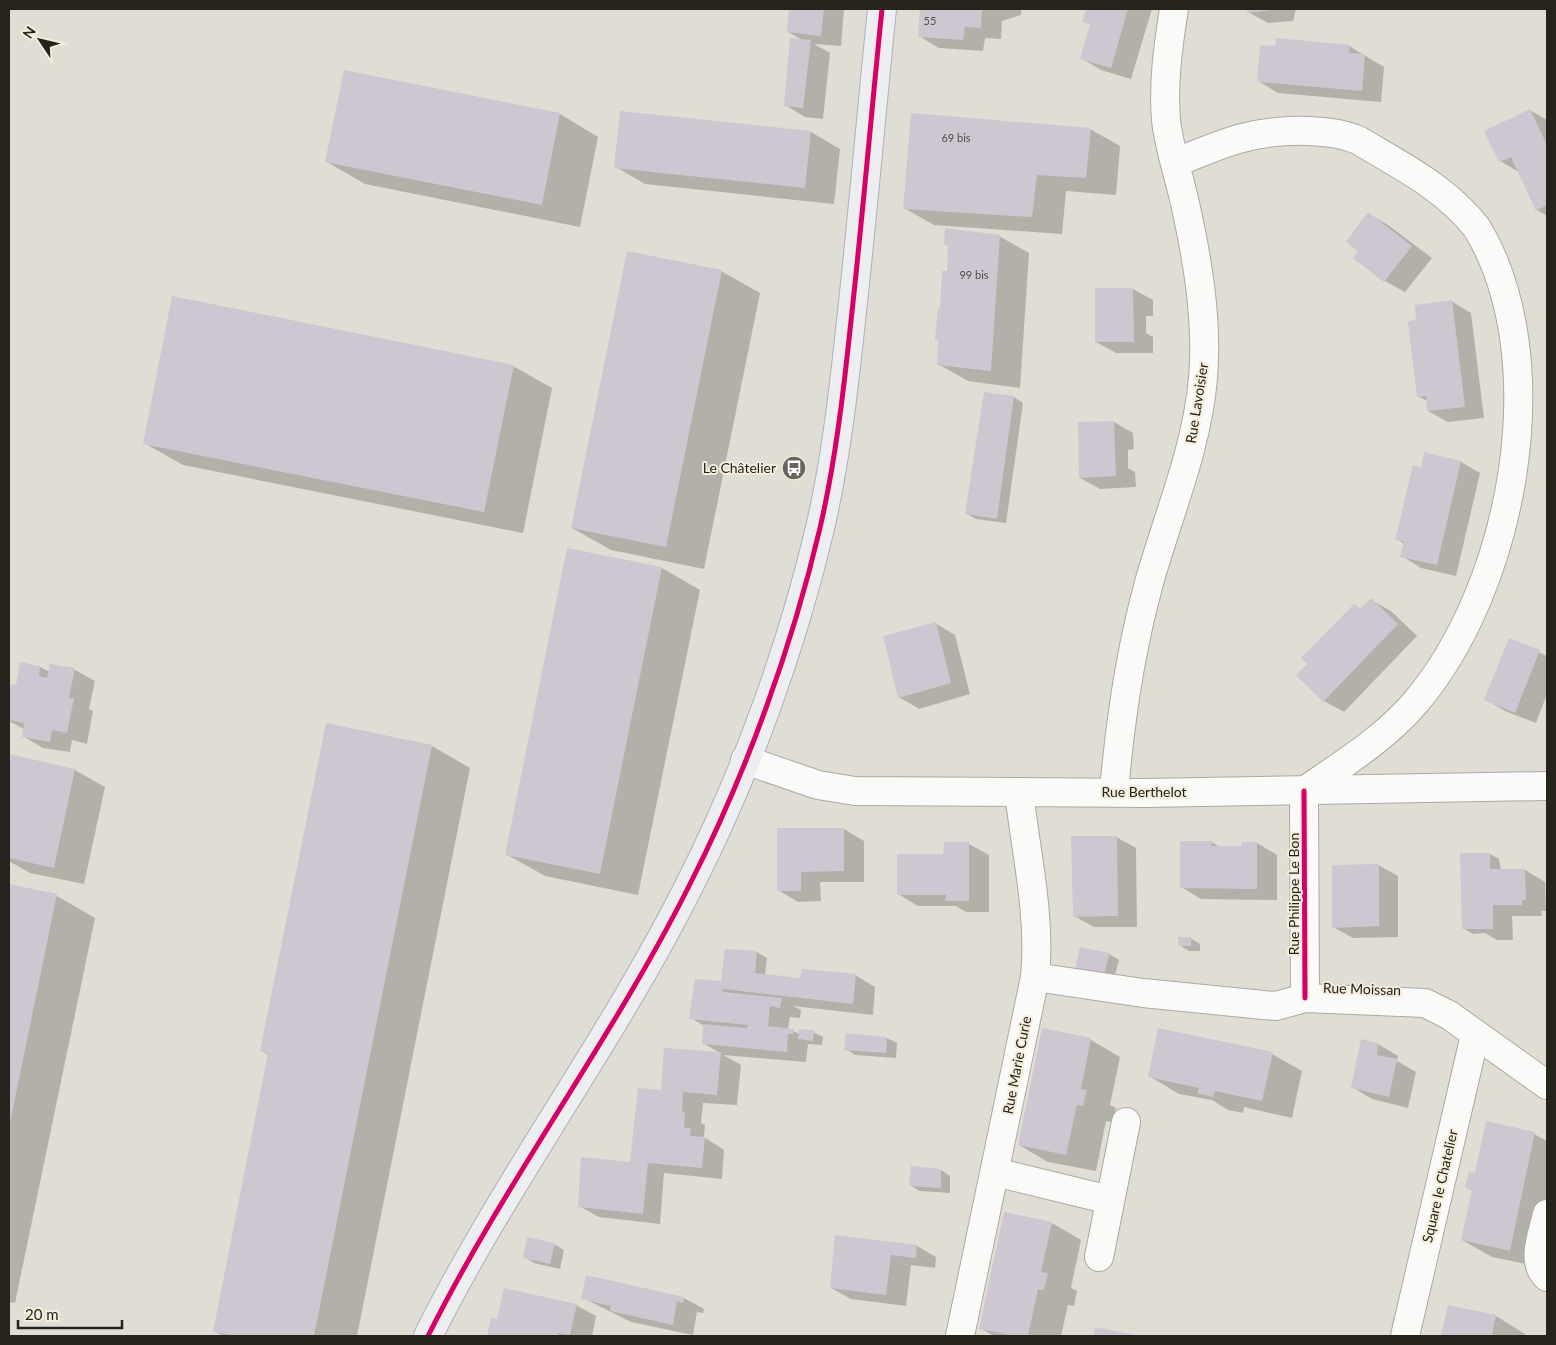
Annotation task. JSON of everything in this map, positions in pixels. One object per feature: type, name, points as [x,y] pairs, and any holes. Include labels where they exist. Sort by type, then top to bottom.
[{"type":"main road","points":[[428,1336],[472,1254],[662,938],[701,861],[744,760],[782,662],[808,577],[831,476],[845,379],[882,9]]},
{"type":"street","name":"Rue Lavoisier","points":[[1114,792],[1119,725],[1129,666],[1148,587],[1190,450],[1203,377],[1203,331],[1198,283],[1165,103],[1165,77],[1174,9]]},
{"type":"street","points":[[1175,163],[1223,143],[1270,131],[1330,132],[1346,135],[1358,140],[1417,174],[1465,212],[1497,258],[1520,318],[1528,378],[1527,438],[1512,517],[1492,577],[1464,631],[1415,703],[1368,746],[1304,791]]},
{"type":"street","name":"Rue Berthelot","points":[[744,760],[818,785],[855,791],[1304,791],[1547,786]]},
{"type":"street","name":"Rue Philippe Le Bon","points":[[1304,791],[1306,998]]},
{"type":"street","name":"Rue Marie Curie","points":[[960,1336],[996,1172],[1035,977],[1038,936],[1019,792]]},
{"type":"street","name":"Rue Moissan","points":[[1035,977],[1143,993],[1276,1006],[1306,998],[1425,1004],[1449,1015],[1547,1085]]},
{"type":"street","name":"Square le Chatelier","points":[[1405,1336],[1475,1035]]},
{"type":"street","points":[[1099,1257],[1126,1122]]},
{"type":"street","points":[[996,1172],[1110,1200]]},
{"type":"street","points":[[1547,1214],[1538,1256],[1539,1264],[1547,1277]]},
{"type":"building","points":[[789,9],[824,9],[821,36],[787,32]]},
{"type":"building","points":[[920,9],[982,9],[981,28],[965,27],[963,40],[918,37]]},
{"type":"building","points":[[1086,9],[1128,9],[1111,68],[1080,59],[1090,24],[1082,22]]},
{"type":"building","points":[[1248,9],[1272,9],[1272,10],[1247,13]]},
{"type":"building","points":[[790,38],[811,40],[803,108],[784,106]]},
{"type":"building","points":[[1276,38],[1350,45],[1349,53],[1365,54],[1362,91],[1257,82],[1260,45],[1275,46]]},
{"type":"building","points":[[344,70],[560,113],[542,205],[325,162]]},
{"type":"building","points":[[1530,109],[1547,145],[1547,205],[1536,211],[1511,157],[1499,162],[1484,131]]},
{"type":"building","points":[[620,111],[811,131],[805,188],[614,168]]},
{"type":"building","points":[[911,113],[1091,128],[1086,178],[1037,175],[1032,217],[903,209]]},
{"type":"building","points":[[1368,212],[1412,246],[1384,282],[1353,258],[1358,251],[1346,242]]},
{"type":"building","points":[[945,228],[1000,235],[991,371],[937,365],[938,340],[935,340],[938,308],[940,308],[942,271],[947,271],[948,245],[944,244]]},
{"type":"building","points":[[627,251],[722,270],[666,547],[571,528]]},
{"type":"building","points":[[1095,288],[1133,288],[1134,342],[1095,342]]},
{"type":"building","points":[[172,296],[514,365],[484,512],[143,444]]},
{"type":"building","points":[[1452,300],[1465,407],[1427,411],[1426,396],[1417,397],[1408,321],[1416,320],[1415,305]]},
{"type":"building","points":[[984,392],[1014,396],[997,519],[965,514]]},
{"type":"building","points":[[1114,421],[1116,476],[1079,478],[1078,422]]},
{"type":"building","points":[[1424,452],[1461,461],[1437,565],[1400,557],[1404,542],[1395,540],[1413,465],[1421,468]]},
{"type":"building","points":[[567,548],[662,567],[600,874],[505,855]]},
{"type":"building","points":[[1371,598],[1398,624],[1323,702],[1296,675],[1307,664],[1301,658],[1354,604],[1360,609]]},
{"type":"building","points":[[936,622],[951,683],[898,698],[883,636]]},
{"type":"building","points":[[1509,638],[1540,650],[1515,713],[1484,700]]},
{"type":"building","points":[[20,662],[40,666],[39,676],[47,678],[50,664],[75,668],[69,698],[74,698],[67,733],[52,730],[50,742],[22,737],[24,723],[9,720],[9,694],[11,684],[16,685]]},
{"type":"building","points":[[326,723],[432,745],[314,1336],[236,1336],[213,1332],[268,1053],[260,1051]]},
{"type":"building","points":[[9,754],[75,769],[54,868],[9,858]]},
{"type":"building","points":[[777,828],[844,828],[844,871],[801,872],[801,891],[777,891]]},
{"type":"building","points":[[1071,836],[1117,836],[1118,916],[1073,917]]},
{"type":"building","points":[[1180,841],[1212,841],[1211,846],[1241,846],[1242,842],[1257,842],[1257,889],[1180,888]]},
{"type":"building","points":[[944,842],[969,842],[969,901],[945,901],[946,895],[897,895],[897,854],[943,854]]},
{"type":"building","points":[[1460,853],[1490,853],[1490,869],[1525,869],[1526,900],[1522,900],[1522,905],[1493,905],[1493,929],[1462,929]]},
{"type":"building","points":[[1379,864],[1379,926],[1332,928],[1332,865]]},
{"type":"building","points":[[9,884],[57,894],[10,1123],[9,1123]]},
{"type":"building","points":[[1178,937],[1191,937],[1191,946],[1178,946]]},
{"type":"building","points":[[1080,947],[1110,953],[1104,974],[1075,969]]},
{"type":"building","points":[[725,949],[757,951],[755,973],[800,978],[802,969],[856,974],[853,1004],[723,989],[723,992],[782,998],[780,1008],[770,1006],[768,1026],[794,1029],[793,1034],[788,1034],[787,1052],[702,1044],[703,1024],[747,1028],[748,1025],[689,1019],[695,979],[721,981]]},
{"type":"building","points":[[1042,1028],[1091,1038],[1081,1089],[1087,1090],[1083,1106],[1077,1105],[1066,1155],[1018,1145]]},
{"type":"building","points":[[1158,1028],[1273,1052],[1262,1101],[1215,1091],[1213,1097],[1197,1093],[1199,1088],[1148,1077]]},
{"type":"building","points":[[799,1029],[814,1030],[813,1041],[798,1039]]},
{"type":"building","points":[[846,1033],[887,1037],[886,1053],[844,1050]]},
{"type":"building","points":[[1361,1039],[1378,1043],[1377,1055],[1397,1059],[1389,1097],[1351,1088]]},
{"type":"building","points":[[664,1048],[721,1052],[717,1095],[683,1092],[682,1112],[685,1112],[684,1128],[691,1128],[690,1136],[705,1137],[702,1168],[648,1163],[643,1214],[578,1207],[581,1157],[630,1162],[638,1088],[661,1090]]},
{"type":"building","points":[[1486,1121],[1535,1132],[1510,1251],[1461,1240],[1472,1190],[1465,1188],[1469,1172],[1475,1173]]},
{"type":"building","points":[[911,1166],[941,1169],[941,1188],[909,1186]]},
{"type":"building","points":[[1004,1212],[1052,1222],[1041,1272],[1048,1273],[1044,1290],[1038,1289],[1028,1336],[1014,1336],[979,1329]]},
{"type":"building","points":[[835,1235],[917,1245],[916,1258],[891,1255],[886,1295],[830,1288]]},
{"type":"building","points":[[527,1237],[555,1243],[550,1264],[523,1258]]},
{"type":"building","points":[[586,1275],[684,1297],[683,1303],[677,1301],[673,1325],[610,1311],[611,1306],[581,1299]]},
{"type":"building","points":[[504,1288],[577,1304],[570,1335],[558,1333],[558,1336],[487,1336],[491,1318],[497,1319]]},
{"type":"building","points":[[1448,1305],[1496,1315],[1492,1336],[1441,1336]]},
{"type":"building","points":[[1095,1327],[1135,1335],[1135,1336],[1093,1336]]},
{"type":"cycle path","points":[[428,1336],[458,1278],[660,942],[711,842],[766,709],[809,573],[820,528],[834,454],[854,290],[882,9]]},
{"type":"cycle path","points":[[1304,791],[1305,998]]},
{"type":"place","name":"Le Châtelier","points":[[794,468]]}]
